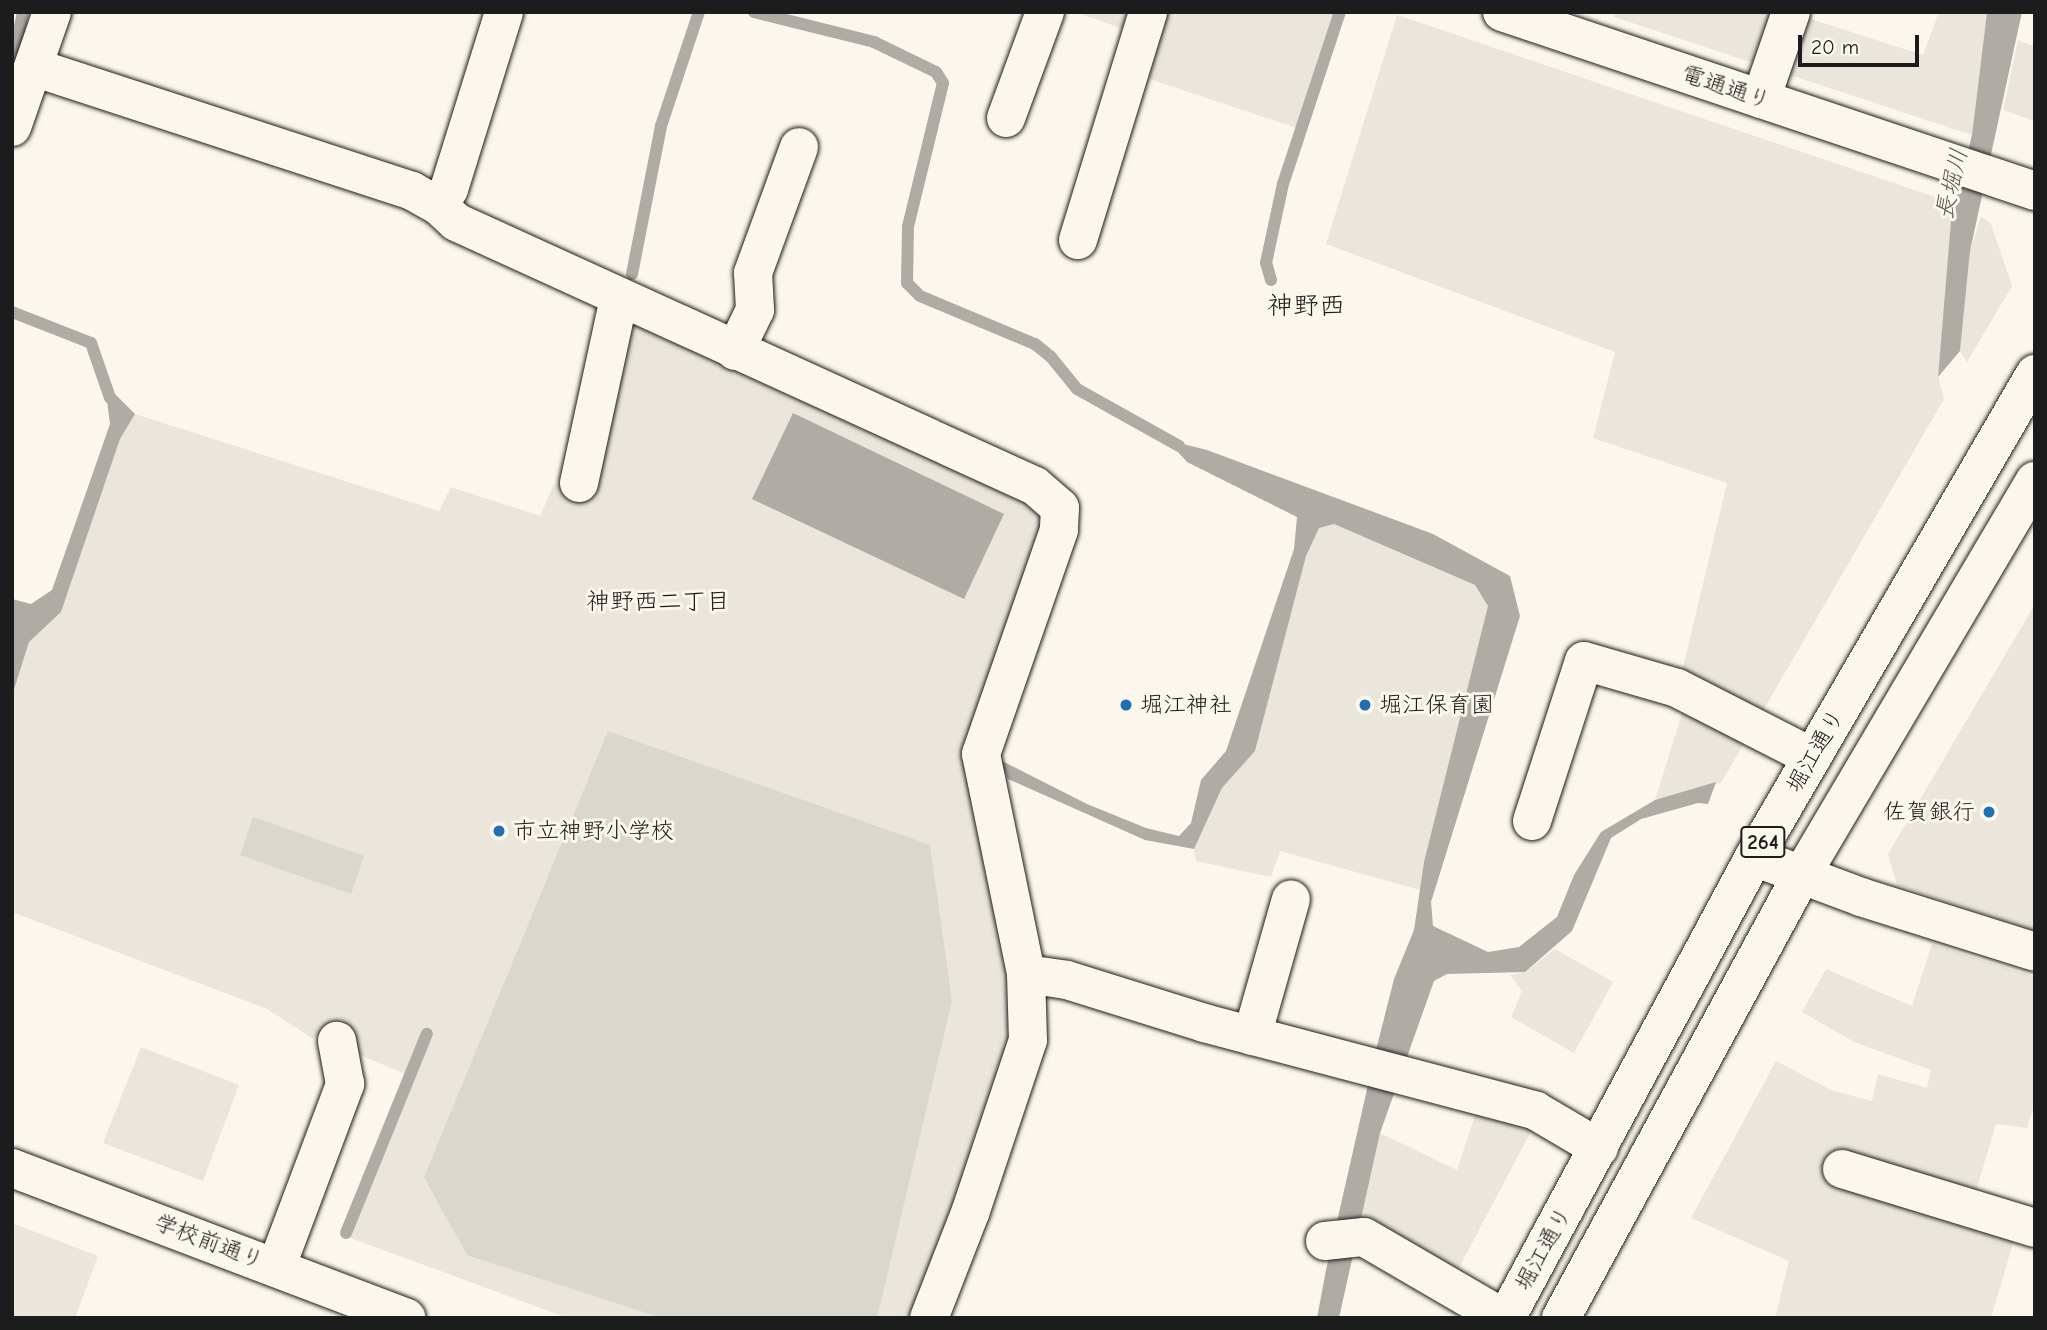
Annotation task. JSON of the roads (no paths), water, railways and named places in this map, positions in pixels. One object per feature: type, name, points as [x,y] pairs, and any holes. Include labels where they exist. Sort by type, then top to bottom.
[{"type":"main road","points":[[12,127],[36,68],[52,12]]},
{"type":"main road","points":[[439,206],[449,189],[503,12]]},
{"type":"main road","points":[[1006,118],[1045,12]]},
{"type":"main road","points":[[1078,240],[1148,12]]},
{"type":"main road","name":"電通通り","points":[[1502,12],[2018,185]]},
{"type":"main road","points":[[1761,99],[1791,12]]},
{"type":"main road","points":[[36,68],[412,191],[439,206],[456,222],[1035,486],[1060,508],[1059,530],[981,754],[1026,974],[1028,1040],[970,1213],[929,1318]]},
{"type":"main road","points":[[735,351],[755,310],[754,273],[799,147]]},
{"type":"main road","points":[[579,482],[619,298]]},
{"type":"main road","name":"堀江通り","points":[[1504,1318],[1599,1148],[1754,857],[2035,374]]},
{"type":"main road","name":"堀江通り","points":[[1561,1318],[1801,876],[2035,481]]},
{"type":"main road","points":[[1532,821],[1584,661],[1678,688],[1812,757]]},
{"type":"main road","points":[[1754,857],[1801,876],[2035,952]]},
{"type":"main road","points":[[1252,1036],[1291,899]]},
{"type":"main road","points":[[1026,974],[1067,980],[1252,1036],[1536,1111],[1599,1148]]},
{"type":"main road","points":[[276,1268],[345,1084],[337,1041]]},
{"type":"main road","name":"学校前通り","points":[[12,1168],[406,1318]]},
{"type":"main road","points":[[1842,1169],[2035,1228]]},
{"type":"main road","points":[[1325,1241],[1364,1237],[1504,1318]]},
{"type":"waterway","points":[[12,63],[23,12]]},
{"type":"waterway","points":[[632,274],[661,126],[699,12]]},
{"type":"waterway","points":[[754,12],[874,42],[936,72],[943,83],[908,227],[907,283],[920,296],[1035,344],[1051,357],[1077,389],[1179,446]]},
{"type":"waterway","points":[[1271,280],[1266,263],[1283,184],[1340,12]]},
{"type":"waterway","points":[[12,312],[91,343],[110,398]]},
{"type":"waterway","points":[[346,1233],[427,1034]]},
{"type":"place","name":"堀江神社","points":[[1126,705]]},
{"type":"place","name":"堀江保育園","points":[[1365,705]]},
{"type":"place","name":"佐賀銀行","points":[[1989,812]]},
{"type":"place","name":"市立神野小学校","points":[[499,831]]},
{"type":"district","name":"神野西","points":[[1306,307]]},
{"type":"district","name":"神野西二丁目","points":[[658,602]]},
{"type":"water label","name":"長堀川","points":[[1952,184]]}]
